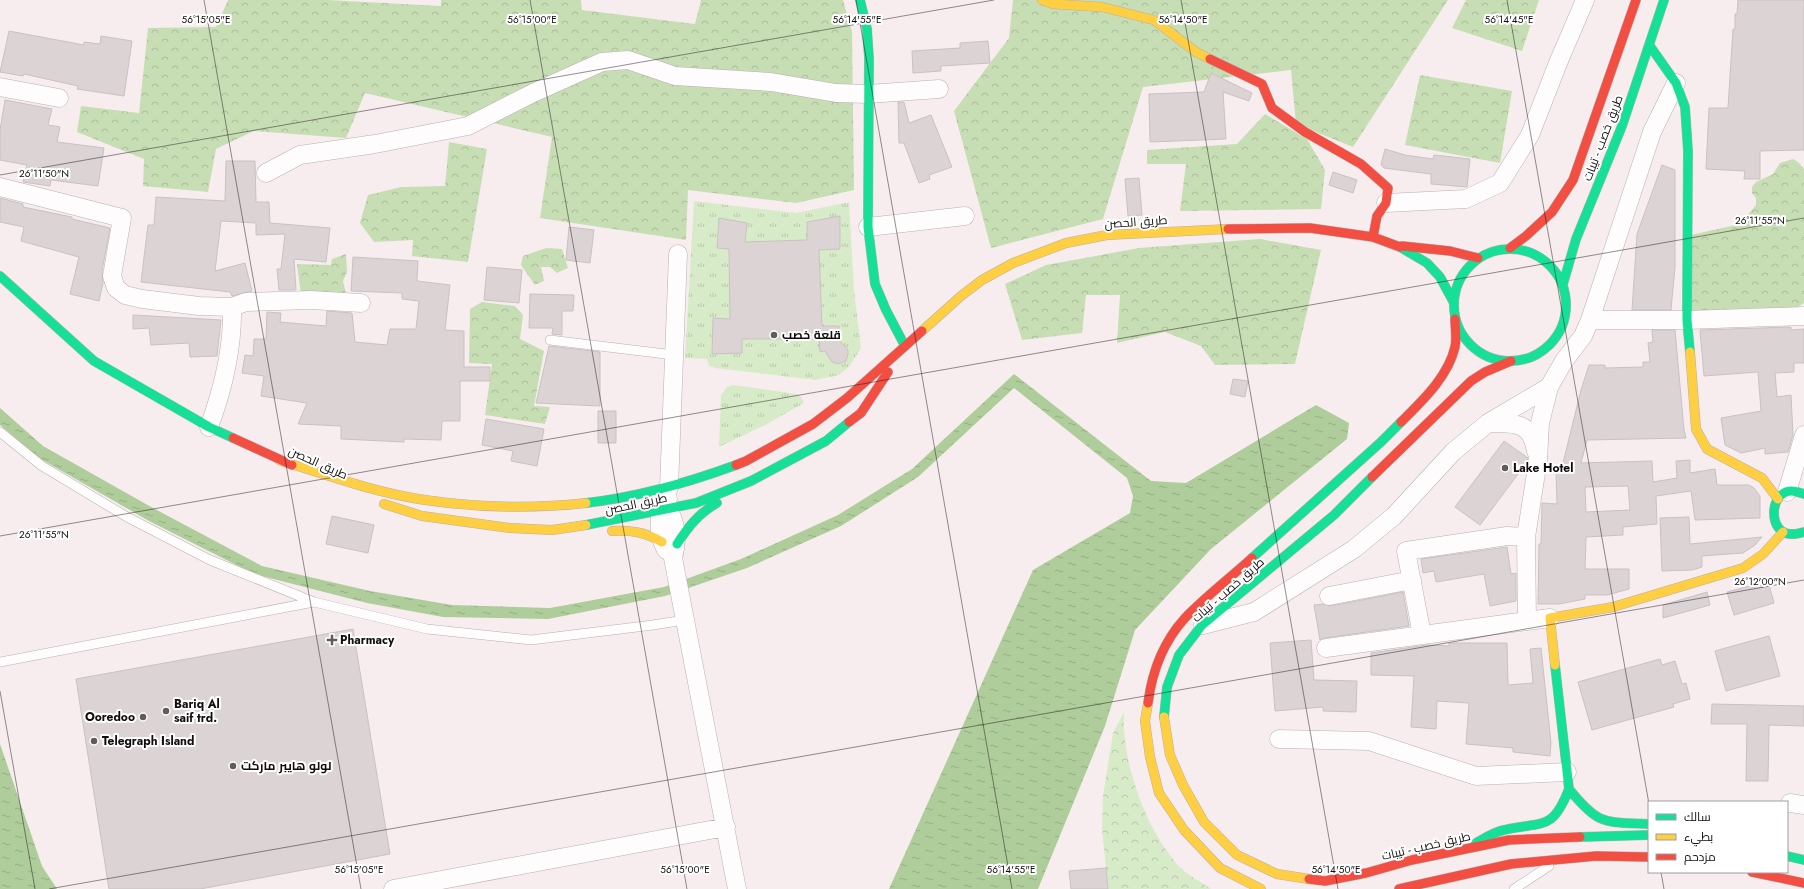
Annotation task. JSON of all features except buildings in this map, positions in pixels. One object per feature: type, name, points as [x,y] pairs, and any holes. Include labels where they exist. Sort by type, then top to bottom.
[{"type":"main road","points":[[860,0],[868,28],[868,227],[875,284],[886,310],[905,346]]},
{"type":"main road","points":[[1042,0],[1053,4],[1102,8],[1154,20],[1196,52],[1262,84],[1272,108],[1304,132],[1361,164],[1388,188],[1386,203],[1377,216],[1373,237]]},
{"type":"main road","name":"طريق خصب - تيبات","points":[[1510,248],[1526,236],[1552,212],[1573,180],[1636,0]]},
{"type":"main road","name":"طريق خصب - تيبات","points":[[1564,284],[1568,262],[1580,225],[1606,166],[1650,46],[1664,0]]},
{"type":"main road","points":[[1650,46],[1676,83],[1685,107],[1688,151],[1687,320],[1696,429],[1707,449],[1762,478],[1790,495],[1773,507],[1772,514],[1778,528],[1783,532],[1796,535],[1804,532]]},
{"type":"main road","name":"طريق الحصن","points":[[689,482],[746,460],[813,424],[961,296],[982,280],[1013,263],[1066,243],[1107,235],[1250,228],[1310,228],[1373,237],[1398,246],[1427,263],[1440,277],[1453,302]]},
{"type":"main road","name":"طريق الحصن","points":[[1398,246],[1459,252],[1478,258]]},
{"type":"main road","points":[[1510,248],[1527,250],[1542,257],[1555,269],[1564,284],[1567,301],[1566,319],[1558,336],[1546,349],[1530,358],[1511,362],[1492,359],[1476,350],[1463,336],[1455,319],[1453,302],[1457,285],[1465,270],[1478,258],[1493,250],[1510,248]]},
{"type":"main road","points":[[0,276],[94,361],[209,426],[279,460]]},
{"type":"main road","name":"طريق خصب - تيبات","points":[[1261,889],[1220,868],[1184,830],[1159,793],[1150,756],[1145,722],[1150,687],[1162,652],[1185,618],[1327,492],[1381,442],[1424,399],[1449,363],[1455,346],[1455,319]]},
{"type":"main road","name":"طريق الحصن","points":[[377,501],[422,516],[510,528],[552,530],[606,522],[666,503],[696,503],[751,481],[826,441],[861,412],[905,346]]},
{"type":"main road","name":"طريق خصب - تيبات","points":[[1511,362],[1484,372],[1471,381],[1334,515],[1202,625],[1179,655],[1167,687],[1164,720],[1170,755],[1183,785],[1204,822],[1237,855],[1277,874],[1325,881],[1366,873],[1412,860],[1509,840],[1648,835]]},
{"type":"main road","points":[[552,530],[568,535],[636,529],[650,533],[672,554],[687,526],[706,508],[750,488],[826,441]]},
{"type":"main road","name":"طريق الحصن","points":[[279,460],[370,488],[425,500],[509,508],[548,507],[604,501],[648,491]]},
{"type":"main road","name":"طريق الحصن","points":[[279,460],[362,496]]},
{"type":"main road","points":[[1463,849],[1505,829],[1542,824],[1554,818],[1562,809],[1568,780],[1550,618],[1613,607],[1743,568],[1763,554],[1783,532]]},
{"type":"main road","points":[[1568,780],[1586,809],[1597,818],[1609,822],[1648,824]]},
{"type":"main road","points":[[1399,889],[1511,864],[1596,856],[1648,857]]},
{"type":"main road","points":[[1788,856],[1804,860]]},
{"type":"main road","points":[[1757,873],[1804,883]]},
{"type":"street","points":[[1386,203],[1466,199],[1500,183],[1530,135],[1585,0]]},
{"type":"street","points":[[266,173],[300,155],[375,144],[468,126],[532,93],[602,62],[628,60],[675,76],[771,82],[836,93],[868,94],[939,89]]},
{"type":"street","points":[[1528,621],[1526,537],[1538,460],[1540,422],[1550,387],[1564,360],[1583,336],[1590,320],[1652,132],[1676,83]]},
{"type":"street","points":[[0,87],[59,98]]},
{"type":"street","points":[[0,186],[122,218],[112,276],[116,288],[126,295],[142,299],[199,306],[232,307],[246,302],[311,300],[361,303]]},
{"type":"street","points":[[868,227],[965,216]]},
{"type":"street","points":[[666,503],[678,254]]},
{"type":"street","points":[[209,426],[218,403],[227,359],[232,328],[232,307]]},
{"type":"street","points":[[1590,320],[1687,320],[1804,316]]},
{"type":"street","points":[[1202,625],[1254,612],[1354,549],[1394,516],[1453,452],[1488,423],[1550,387]]},
{"type":"street","points":[[1488,423],[1514,423],[1525,428],[1534,439],[1538,460]]},
{"type":"street","points":[[1790,495],[1804,435]]},
{"type":"street","points":[[689,482],[675,490],[666,503],[659,521],[672,554],[737,889]]},
{"type":"street","points":[[648,491],[666,503]]},
{"type":"street","points":[[1422,635],[1406,551],[1507,536],[1526,537]]},
{"type":"street","points":[[1329,596],[1412,580]]},
{"type":"street","points":[[1326,648],[1550,618]]},
{"type":"street","points":[[1279,739],[1369,741],[1476,776],[1568,780]]},
{"type":"street","points":[[393,889],[726,827]]},
{"type":"lane","points":[[550,340],[674,355]]},
{"type":"lane","points":[[0,432],[42,466],[127,517],[210,560],[314,602],[427,629],[531,640],[653,625],[684,612]]},
{"type":"lane","points":[[0,662],[314,602]]},
{"type":"lane","points":[[1514,889],[1559,860]]},
{"type":"green space","points":[[228,0],[327,0],[441,6],[441,0],[581,0],[582,10],[695,24],[701,0],[843,0],[852,32],[854,190],[796,203],[688,190],[686,240],[540,218],[552,137],[365,93],[346,138],[254,131],[216,149],[208,192],[143,186],[144,159],[77,132],[81,106],[139,113],[148,28],[216,27]]},
{"type":"green space","points":[[1013,0],[1448,0],[1353,147],[1296,124],[1291,70],[1143,87],[1103,219],[991,248],[954,111],[1009,38]]},
{"type":"green space","points":[[1466,0],[1539,0],[1522,51],[1452,28]]},
{"type":"green space","points":[[1420,75],[1512,91],[1500,163],[1405,145]]},
{"type":"green space","points":[[1265,114],[1307,139],[1325,170],[1321,209],[1180,211],[1186,164],[1147,164],[1147,150],[1237,144]]},
{"type":"green space","points":[[449,142],[487,149],[468,262],[412,256],[413,240],[374,242],[360,223],[368,195],[401,187],[445,186]]},
{"type":"green space","points":[[1793,159],[1804,169],[1804,303],[1795,309],[1736,313],[1716,310],[1691,316],[1691,235],[1740,224],[1756,205],[1756,198],[1752,193],[1752,187],[1756,182],[1773,174],[1780,163]]},
{"type":"green space","points":[[694,201],[796,213],[849,202],[854,290],[861,348],[849,367],[839,375],[816,380],[715,368],[709,366],[707,359],[685,358]]},
{"type":"green space","points":[[1260,239],[1321,250],[1295,364],[1215,365],[1201,346],[1165,332],[1117,343],[1120,295],[1086,295],[1082,333],[1022,340],[1005,284],[1046,265],[1139,248]]},
{"type":"green space","points":[[546,248],[562,249],[568,268],[557,273],[550,267],[541,267],[544,281],[535,285],[521,265],[523,256]]},
{"type":"green space","points":[[346,254],[347,272],[343,281],[346,294],[301,295],[297,264],[331,265],[332,259]]},
{"type":"green space","points":[[482,302],[515,306],[523,315],[520,339],[544,351],[534,406],[550,407],[545,424],[485,415],[492,364],[469,363],[470,309]]},
{"type":"green space","points":[[733,385],[797,394],[801,397],[804,403],[765,425],[719,447],[721,395],[727,387]]},
{"type":"green space","points":[[1124,712],[1124,732],[1132,776],[1149,820],[1159,840],[1185,872],[1211,889],[1108,889],[1102,828],[1103,796],[1113,733]]},
{"type":"water","points":[[1014,374],[1151,481],[1186,483],[1316,405],[1349,423],[1347,439],[1211,549],[1135,630],[1105,726],[1038,889],[889,889],[1033,570],[1130,513],[1133,496],[1127,478],[1014,388],[918,477],[841,526],[747,568],[665,596],[548,619],[443,617],[367,603],[254,574],[149,521],[39,458],[0,425],[0,408],[43,446],[153,508],[262,566],[370,591],[452,605],[550,608],[664,587],[741,559],[838,515],[912,469]]},
{"type":"water","points":[[0,744],[42,866],[57,889],[0,889]]},
{"type":"traffic: fast","points":[[860,0],[867,29],[869,58],[868,227],[875,284],[886,310],[905,346]]},
{"type":"traffic: fast","points":[[1563,284],[1576,239],[1622,126],[1664,0]]},
{"type":"traffic: fast","points":[[1650,46],[1676,83],[1685,107],[1688,151],[1687,320],[1690,352]]},
{"type":"traffic: fast","points":[[1400,247],[1427,263],[1440,277],[1453,301]]},
{"type":"traffic: fast","points":[[1510,249],[1532,253],[1550,265],[1562,283],[1566,305],[1562,327],[1550,345],[1532,357],[1510,361],[1488,357],[1470,345],[1458,327],[1454,305],[1458,283],[1470,265],[1488,253],[1510,249]]},
{"type":"traffic: fast","points":[[0,276],[94,361],[209,427],[233,438]]},
{"type":"traffic: fast","points":[[586,525],[696,503],[751,481],[826,441],[849,422]]},
{"type":"traffic: fast","points":[[1252,558],[1381,442],[1401,422]]},
{"type":"traffic: fast","points":[[586,503],[644,493],[699,478],[736,465]]},
{"type":"traffic: fast","points":[[1164,717],[1167,687],[1179,655],[1202,625],[1334,515],[1372,477]]},
{"type":"traffic: fast","points":[[1804,494],[1792,491],[1784,493],[1778,498],[1774,513],[1778,528],[1784,532],[1792,534],[1804,532]]},
{"type":"traffic: fast","points":[[677,544],[694,521],[717,503]]},
{"type":"traffic: fast","points":[[1476,843],[1500,831],[1545,822],[1557,812],[1563,803],[1569,789],[1555,665]]},
{"type":"traffic: fast","points":[[1569,789],[1588,810],[1603,820],[1622,823],[1648,824]]},
{"type":"traffic: fast","points":[[1580,837],[1648,835]]},
{"type":"traffic: fast","points":[[1788,856],[1804,860]]},
{"type":"traffic: slow","points":[[1042,0],[1053,4],[1102,7],[1154,20],[1196,52],[1210,59]]},
{"type":"traffic: slow","points":[[922,331],[961,296],[982,280],[1013,263],[1066,243],[1107,235],[1228,229]]},
{"type":"traffic: slow","points":[[1690,352],[1696,429],[1707,449],[1762,478],[1778,499]]},
{"type":"traffic: slow","points":[[279,460],[388,493],[445,503],[506,507],[586,503]]},
{"type":"traffic: slow","points":[[384,504],[422,516],[510,528],[552,530],[586,525]]},
{"type":"traffic: slow","points":[[612,531],[638,532],[662,542]]},
{"type":"traffic: slow","points":[[1555,665],[1550,618],[1613,607],[1743,568],[1763,554],[1783,532]]},
{"type":"traffic: slow","points":[[1148,703],[1145,721],[1150,757],[1159,793],[1184,830],[1220,868],[1261,889]]},
{"type":"traffic: slow","points":[[1164,717],[1170,755],[1183,785],[1204,822],[1237,855],[1277,874],[1309,879]]},
{"type":"traffic: jam","points":[[1510,248],[1526,236],[1552,212],[1573,180],[1636,0]]},
{"type":"traffic: jam","points":[[1210,59],[1262,84],[1272,108],[1305,132],[1361,164],[1388,188],[1386,203],[1377,216],[1373,237]]},
{"type":"traffic: jam","points":[[1228,229],[1310,228],[1373,237],[1400,247]]},
{"type":"traffic: jam","points":[[1402,246],[1450,251],[1478,258]]},
{"type":"traffic: jam","points":[[1401,422],[1433,388],[1447,368],[1455,347],[1455,319]]},
{"type":"traffic: jam","points":[[736,465],[813,424],[847,398],[922,331]]},
{"type":"traffic: jam","points":[[1372,477],[1471,381],[1485,372],[1511,361]]},
{"type":"traffic: jam","points":[[849,422],[861,413],[888,372]]},
{"type":"traffic: jam","points":[[233,438],[292,465]]},
{"type":"traffic: jam","points":[[1148,703],[1160,658],[1178,627],[1201,603],[1252,558]]},
{"type":"traffic: jam","points":[[1309,879],[1325,881],[1366,873],[1412,860],[1509,840],[1580,837]]},
{"type":"traffic: jam","points":[[1399,889],[1511,864],[1596,856],[1648,857]]},
{"type":"traffic: jam","points":[[1757,873],[1804,883]]},
{"type":"place","name":"قلعة خصب","points":[[774,335]]},
{"type":"place","name":"Lake Hotel","points":[[1505,468]]},
{"type":"place","name":"Pharmacy","points":[[332,640]]},
{"type":"place","name":"Bariq Al saif trd.","points":[[166,711]]},
{"type":"place","name":"Ooredoo","points":[[143,717]]},
{"type":"place","name":"Telegraph Island","points":[[94,741]]},
{"type":"place","name":"لولو هايبر ماركت","points":[[233,766]]}]
